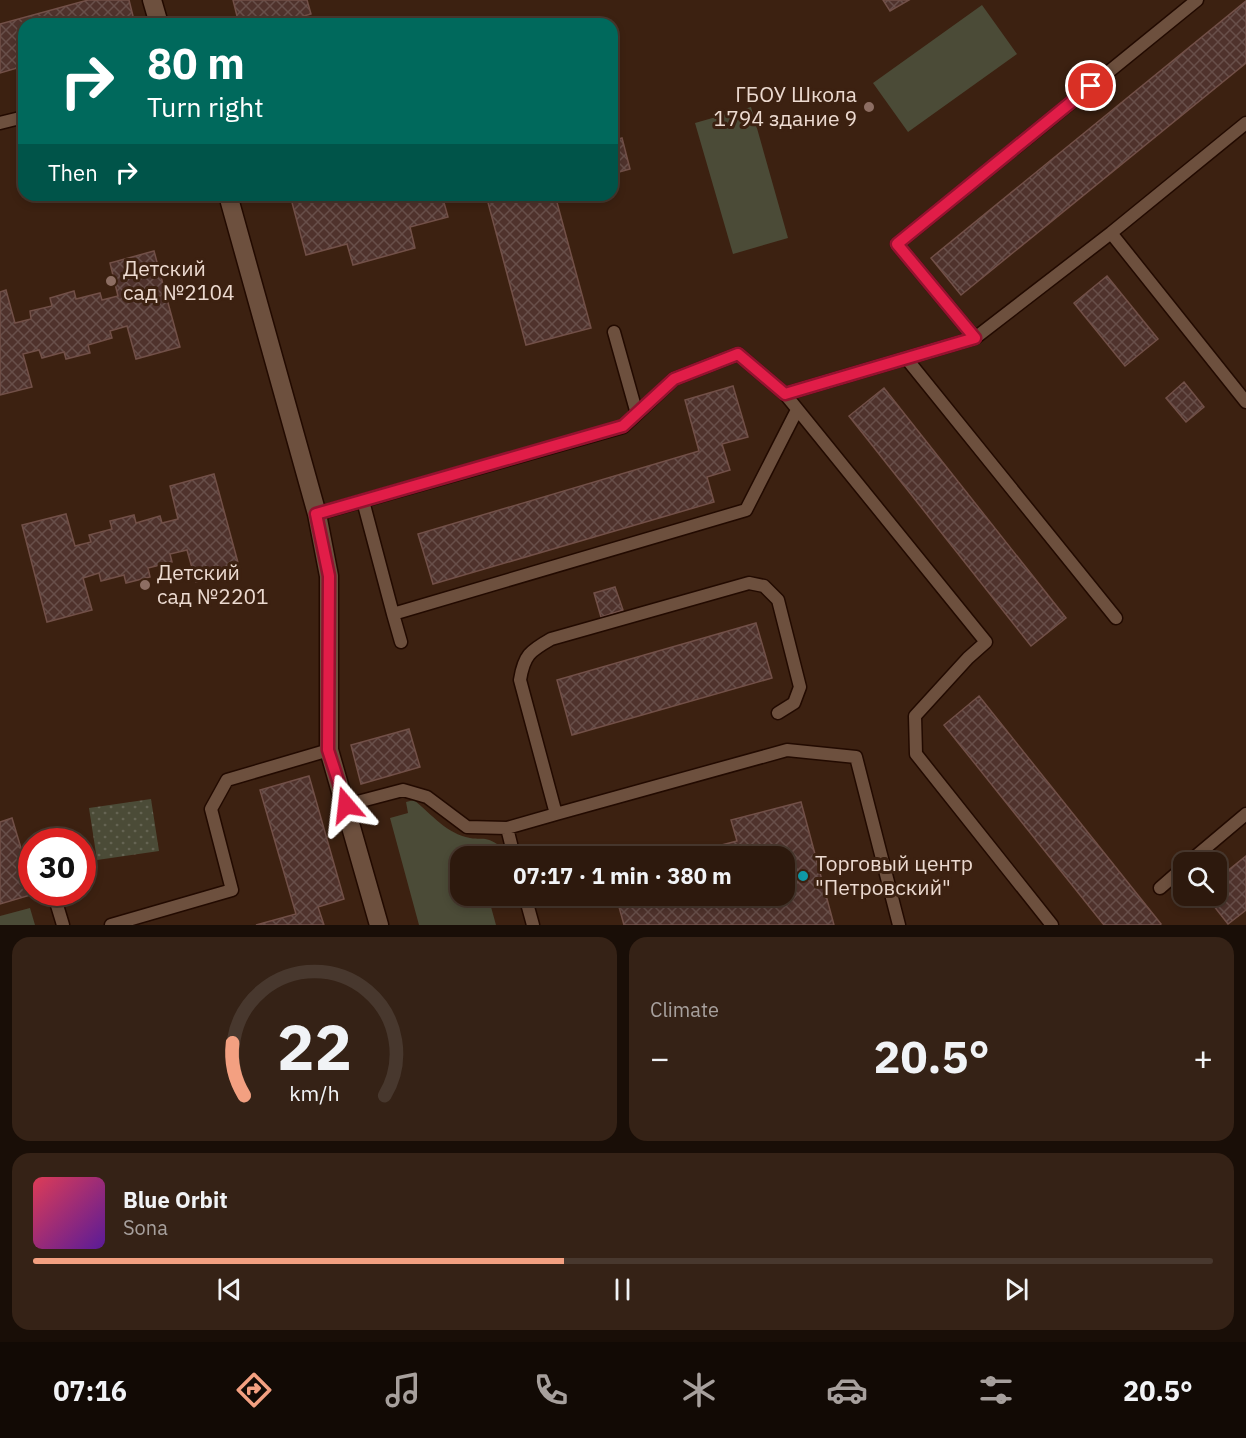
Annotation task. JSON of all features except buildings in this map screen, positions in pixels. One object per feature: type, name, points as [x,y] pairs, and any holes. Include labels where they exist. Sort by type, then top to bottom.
[{"type":"street","points":[[152,0],[157,18]]},
{"type":"street","points":[[230,201],[316,514],[329,576],[328,750],[346,805],[379,925]]},
{"type":"lane","points":[[975,338],[897,244],[1197,0]]},
{"type":"lane","points":[[0,123],[18,118]]},
{"type":"lane","points":[[785,394],[975,338],[1112,233],[1246,123]]},
{"type":"lane","points":[[1112,233],[1246,402]]},
{"type":"lane","points":[[614,332],[637,414]]},
{"type":"lane","points":[[316,514],[623,426],[674,379],[738,354],[785,394],[986,642],[968,658],[915,716],[916,754],[1052,925]]},
{"type":"lane","points":[[906,358],[1116,618]]},
{"type":"lane","points":[[393,614],[746,510],[797,410]]},
{"type":"lane","points":[[363,501],[401,642]]},
{"type":"lane","points":[[556,814],[520,680],[523,662],[534,649],[551,639],[748,583],[764,586],[778,600],[800,687],[795,703],[778,713]]},
{"type":"lane","points":[[111,925],[232,890],[211,809],[227,780],[328,750]]},
{"type":"lane","points":[[346,805],[403,790],[427,797],[467,827],[507,828],[787,750],[855,757],[899,925]]},
{"type":"lane","points":[[1201,852],[1246,814]]},
{"type":"lane","points":[[507,828],[512,846]]},
{"type":"lane","points":[[1160,888],[1173,877]]},
{"type":"lane","points":[[57,906],[63,925]]},
{"type":"lane","points":[[528,906],[534,925]]},
{"type":"green space","points":[[982,5],[1017,54],[908,132],[873,83]]},
{"type":"green space","points":[[751,107],[788,238],[733,254],[695,123]]},
{"type":"green space","points":[[151,799],[159,851],[97,860],[96,828],[92,828],[89,808]]},
{"type":"green space","points":[[414,800],[440,823],[462,836],[486,839],[497,844],[450,846],[450,906],[491,906],[496,925],[419,925],[390,818],[408,813],[406,802]]},
{"type":"green space","points":[[30,908],[35,925],[0,925],[0,916]]},
{"type":"place","name":"ГБОУ Школа 1794 здание 9","points":[[869,107]]},
{"type":"place","name":"Детский сад №2104","points":[[111,281]]},
{"type":"place","name":"Детский сад №2201","points":[[145,585]]},
{"type":"place","name":"Торговый центр \"Петровский\"","points":[[803,876]]},
{"type":"route","points":[[346,805],[328,750],[329,576],[316,514],[623,426],[674,379],[738,354],[785,394],[975,338],[897,244],[1091,86]]}]
